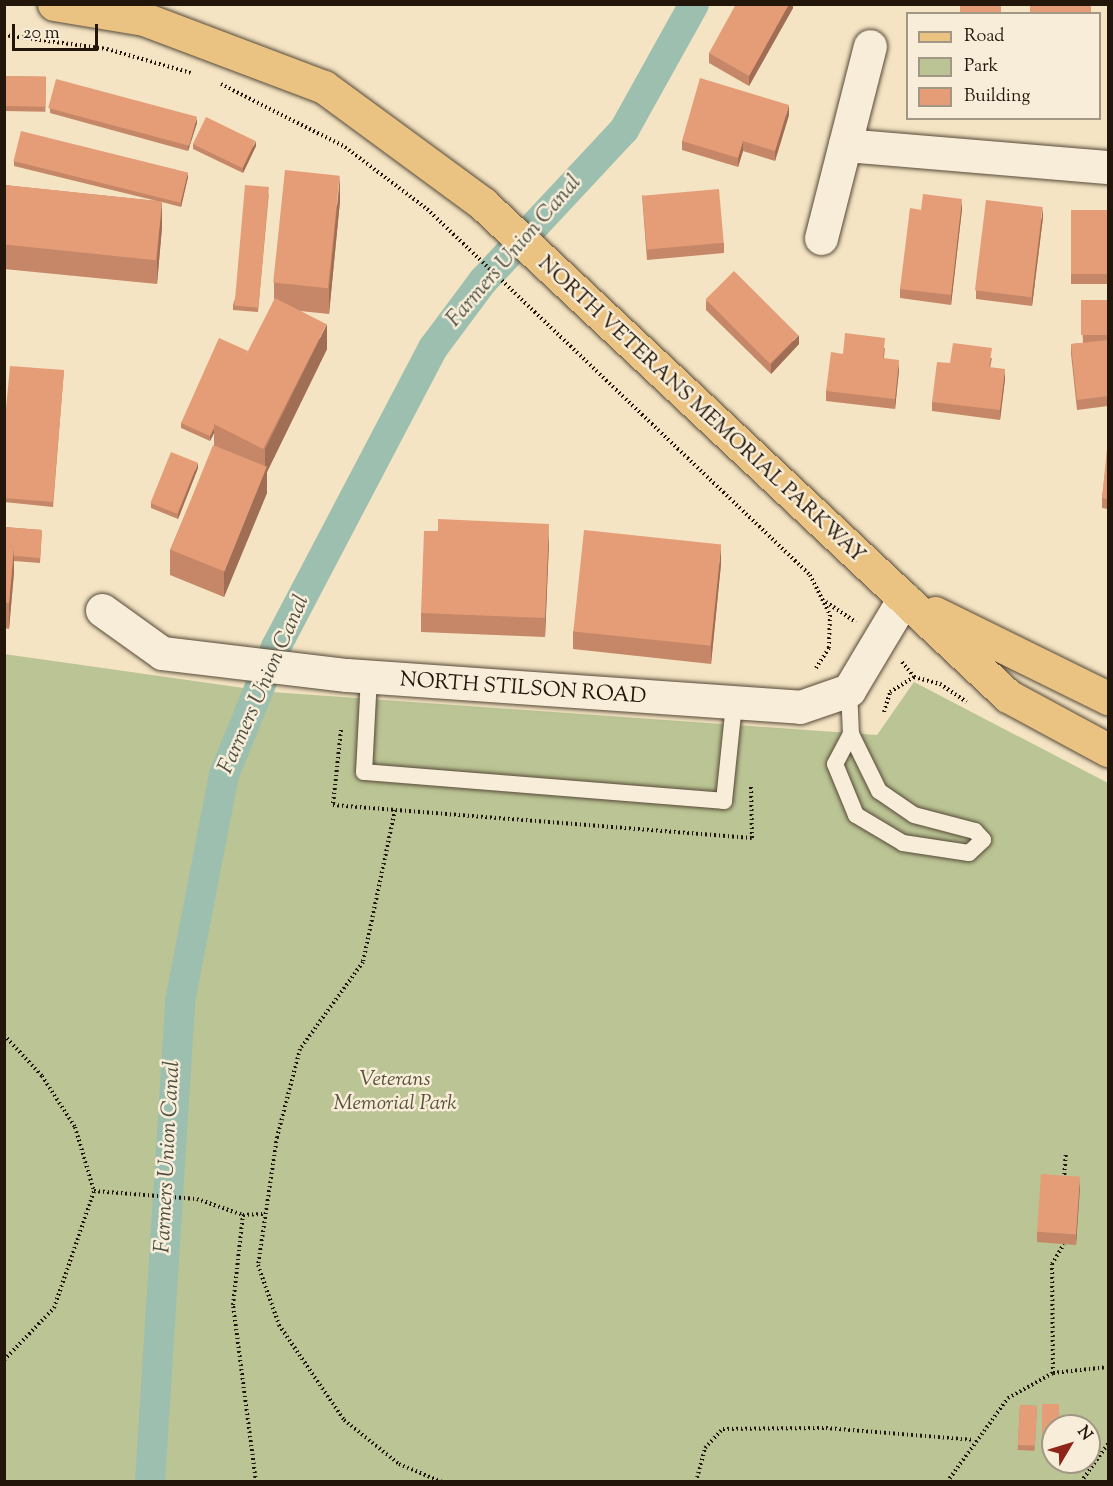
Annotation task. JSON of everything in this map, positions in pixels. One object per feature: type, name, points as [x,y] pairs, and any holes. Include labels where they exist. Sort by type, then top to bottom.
[{"type":"main road","name":"NORTH VETERANS MEMORIAL PARKWAY","points":[[54,4],[144,19],[324,87],[483,204],[1008,696],[1108,750]]},
{"type":"main road","name":"NORTH VETERANS MEMORIAL PARKWAY","points":[[904,598],[1108,698]]},
{"type":"street","points":[[821,238],[870,46]]},
{"type":"street","points":[[845,145],[1108,167]]},
{"type":"street","points":[[849,690],[904,598]]},
{"type":"street","name":"NORTH STILSON ROAD","points":[[102,610],[162,653],[369,677],[734,705],[800,707],[849,690]]},
{"type":"lane","points":[[369,677],[364,772],[724,801],[734,705]]},
{"type":"lane","points":[[849,690],[851,734],[879,791],[914,815],[975,831],[983,840],[969,853],[903,843],[856,815],[835,764],[851,734]]},
{"type":"path","points":[[4,35],[107,49],[201,76]]},
{"type":"path","points":[[210,80],[345,147],[453,234],[810,575],[829,601],[829,648],[810,674]]},
{"type":"path","points":[[884,712],[890,692],[914,672]]},
{"type":"path","points":[[396,810],[363,962],[300,1049],[265,1214],[258,1265],[279,1325],[344,1420],[399,1464],[442,1482]]},
{"type":"path","points":[[4,1035],[42,1076],[75,1126],[94,1191],[54,1308],[4,1360]]},
{"type":"path","points":[[1066,1152],[1063,1185],[1071,1186]]},
{"type":"path","points":[[94,1191],[197,1199],[243,1215],[265,1214]]},
{"type":"path","points":[[243,1215],[233,1305],[256,1482]]},
{"type":"path","points":[[1053,1373],[1052,1264],[1060,1244],[1076,1245]]},
{"type":"path","points":[[947,1482],[974,1440],[1008,1398],[1053,1373],[1108,1367]]},
{"type":"path","points":[[696,1482],[705,1448],[723,1429],[826,1428],[974,1440]]},
{"type":"path","points":[[1081,1482],[1108,1444]]},
{"type":"green space","name":"Veterans Memorial Park","points":[[4,654],[272,692],[877,735],[914,682],[1108,783],[1108,1481],[5,1481]]},
{"type":"building","points":[[736,4],[789,4],[749,76],[709,53]]},
{"type":"building","points":[[960,4],[1001,4],[1001,12],[960,12]]},
{"type":"building","points":[[1030,4],[1091,4],[1091,12],[1030,12]]},
{"type":"building","points":[[4,76],[46,77],[45,107],[4,106]]},
{"type":"building","points":[[700,78],[789,105],[775,151],[743,141],[738,158],[682,141]]},
{"type":"building","points":[[56,79],[197,117],[189,146],[48,108]]},
{"type":"building","points":[[206,117],[255,141],[242,168],[193,144]]},
{"type":"building","points":[[21,131],[188,173],[180,203],[14,161]]},
{"type":"building","points":[[285,170],[340,176],[328,288],[273,282]]},
{"type":"building","points":[[4,185],[162,202],[156,260],[4,244]]},
{"type":"building","points":[[245,185],[269,187],[258,308],[234,306]]},
{"type":"building","points":[[719,189],[724,243],[647,250],[642,196]]},
{"type":"building","points":[[923,194],[962,199],[951,295],[900,289],[910,208],[921,210]]},
{"type":"building","points":[[986,200],[1043,207],[1031,297],[975,290]]},
{"type":"building","points":[[1071,210],[1108,210],[1108,274],[1071,274]]},
{"type":"building","points":[[734,271],[798,335],[770,364],[706,299]]},
{"type":"building","points":[[275,298],[327,324],[263,449],[211,423]]},
{"type":"building","points":[[1081,300],[1108,300],[1108,335],[1081,335]]},
{"type":"building","points":[[845,333],[885,338],[883,358],[899,360],[895,399],[826,391],[831,352],[843,354]]},
{"type":"building","points":[[219,338],[248,351],[210,436],[181,423]]},
{"type":"building","points":[[1108,340],[1108,396],[1077,400],[1071,344]]},
{"type":"building","points":[[953,343],[992,348],[989,367],[1005,369],[1000,410],[932,402],[937,362],[950,363]]},
{"type":"building","points":[[10,366],[64,370],[53,502],[4,498],[4,429]]},
{"type":"building","points":[[213,445],[267,467],[224,571],[171,550]]},
{"type":"building","points":[[1108,449],[1108,499],[1102,498]]},
{"type":"building","points":[[171,452],[198,463],[177,514],[150,503]]},
{"type":"building","points":[[438,519],[549,524],[545,618],[421,613],[424,531],[438,531]]},
{"type":"building","points":[[4,527],[42,530],[40,558],[14,556],[14,547],[4,546]]},
{"type":"building","points":[[584,530],[721,544],[711,646],[573,631]]},
{"type":"building","points":[[4,546],[14,547],[9,603],[4,603]]},
{"type":"building","points":[[1041,1174],[1080,1177],[1076,1235],[1037,1232]]},
{"type":"building","points":[[1042,1404],[1059,1404],[1059,1414],[1042,1414]]},
{"type":"building","points":[[1020,1405],[1037,1406],[1035,1446],[1018,1445]]},
{"type":"waterway","name":"Farmers Union Canal","points":[[150,1482],[180,1001],[224,775],[276,647],[433,348],[483,281],[624,130],[694,4]]}]
